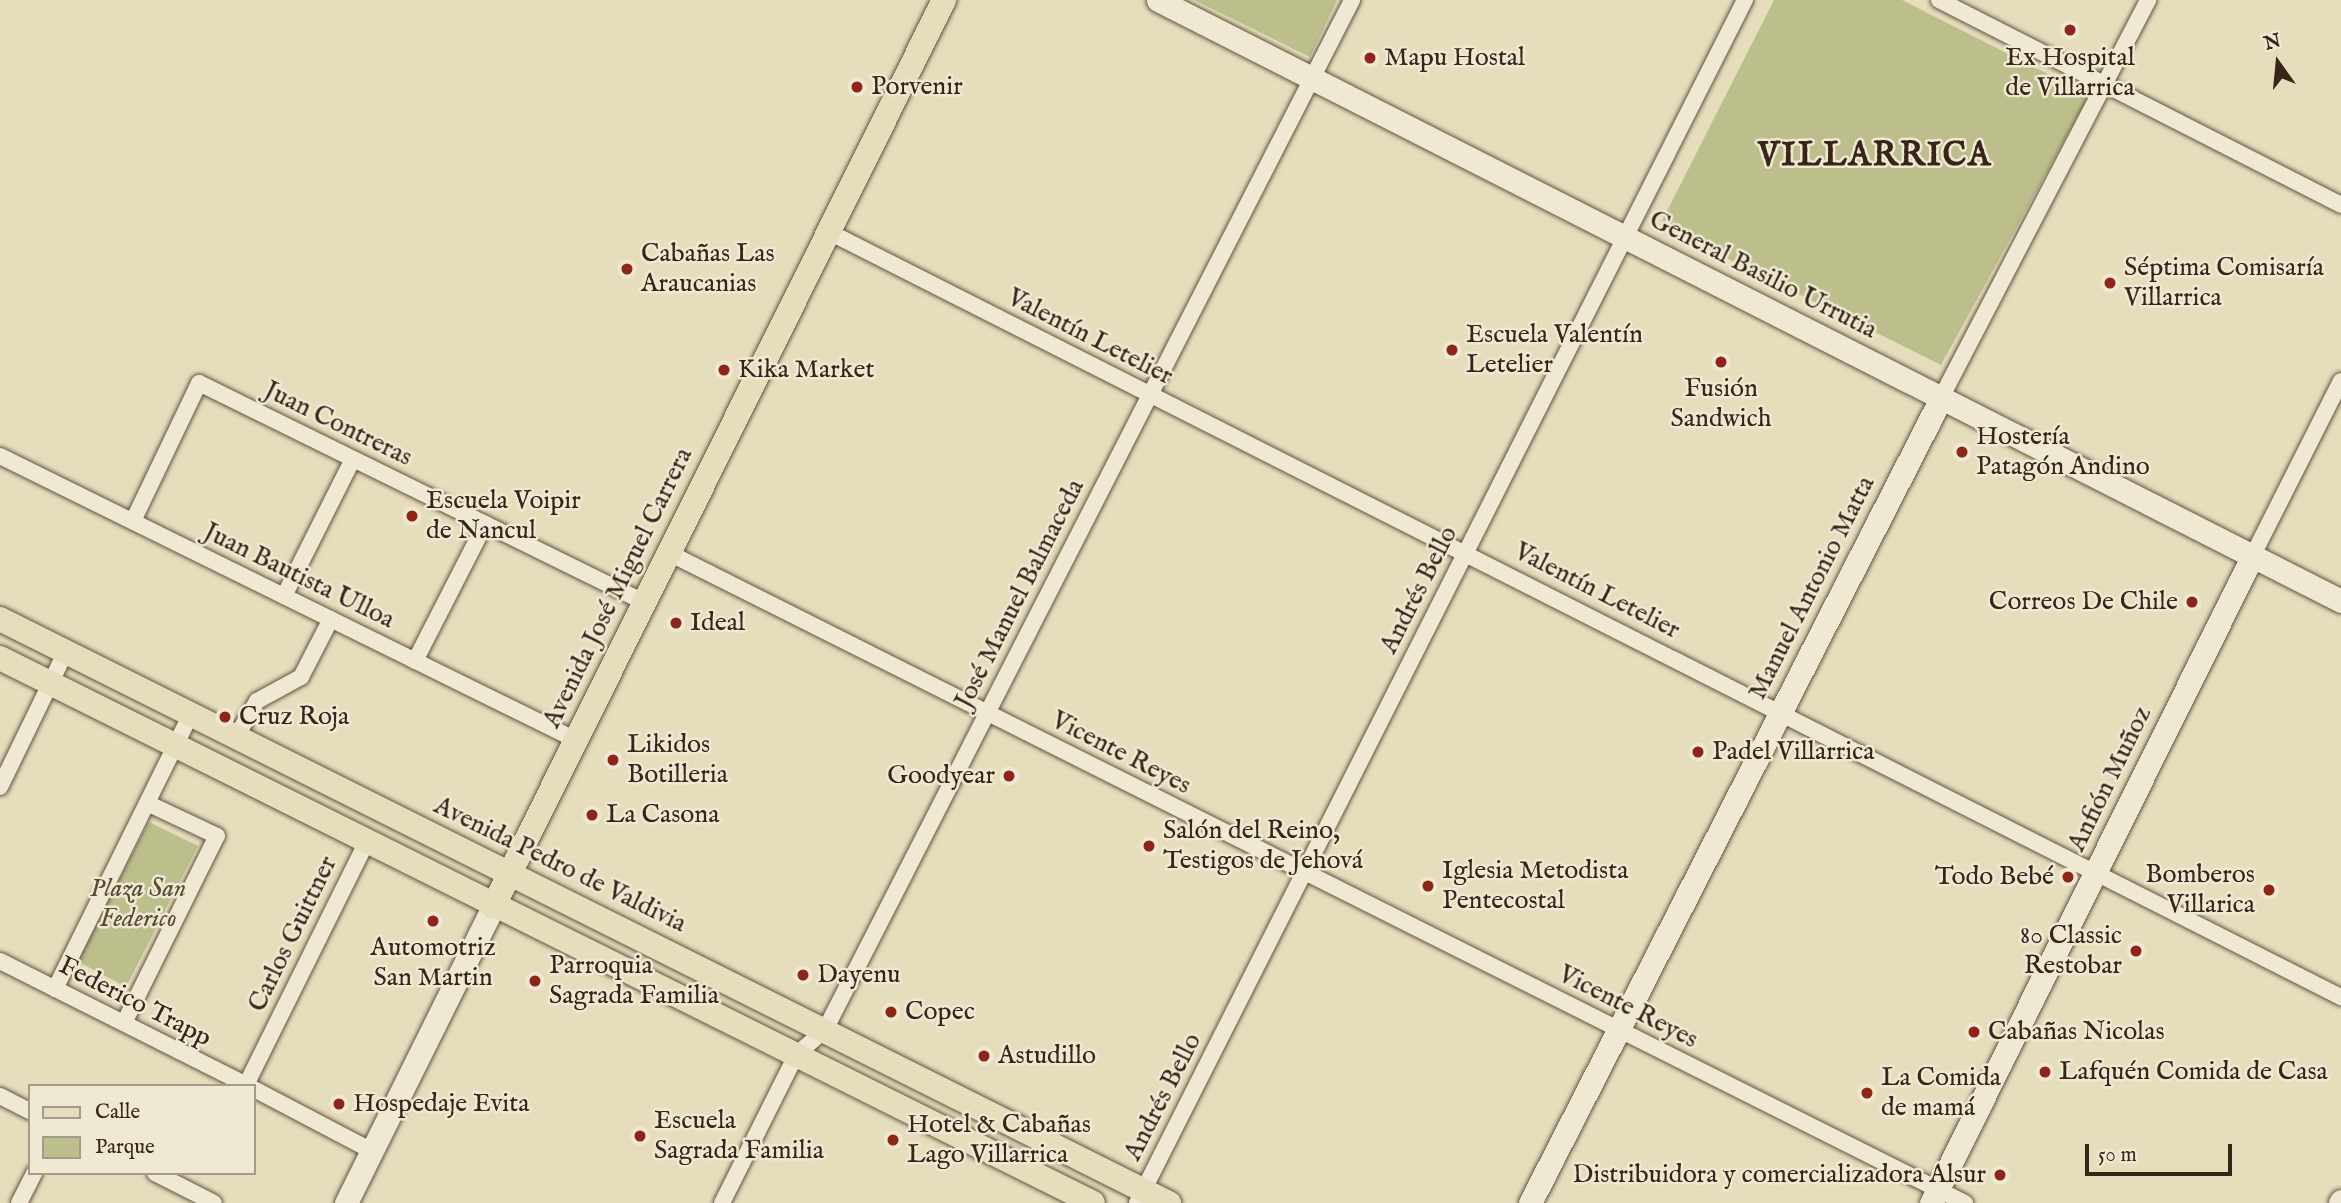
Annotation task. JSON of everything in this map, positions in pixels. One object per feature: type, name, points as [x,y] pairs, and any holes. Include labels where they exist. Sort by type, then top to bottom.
[{"type":"main road","name":"Avenida José Miguel Carrera","points":[[346,1203],[944,0]]},
{"type":"main road","name":"General Basilio Urrutia","points":[[1158,0],[2341,601]]},
{"type":"main road","name":"Manuel Antonio Matta","points":[[1531,1203],[1941,398]]},
{"type":"main road","name":"Anfión Muñoz","points":[[1934,1196],[2252,557]]},
{"type":"main road","name":"Avenida Pedro de Valdivia","points":[[0,619],[825,1030],[1140,1197],[1169,1203]]},
{"type":"main road","points":[[0,658],[493,907],[1093,1203]]},
{"type":"street","name":"José Manuel Balmaceda","points":[[722,1203],[796,1055],[825,1030],[1352,0]]},
{"type":"street","name":"Andrés Bello","points":[[1140,1197],[1745,0]]},
{"type":"street","points":[[1939,0],[2341,205]]},
{"type":"street","name":"Manuel Antonio Matta","points":[[1941,398],[2148,0]]},
{"type":"street","name":"Valentín Letelier","points":[[829,232],[2341,997]]},
{"type":"street","name":"Anfión Muñoz","points":[[2252,557],[2341,381]]},
{"type":"street","name":"Juan Contreras","points":[[133,521],[199,383],[644,602]]},
{"type":"street","name":"Juan Bautista Ulloa","points":[[0,456],[576,740]]},
{"type":"street","points":[[284,596],[353,459]]},
{"type":"street","points":[[415,661],[485,524]]},
{"type":"street","name":"Vicente Reyes","points":[[669,553],[1619,1030],[1934,1196],[1965,1203]]},
{"type":"street","points":[[236,737],[257,701],[301,677],[331,619]]},
{"type":"street","points":[[0,787],[66,651]]},
{"type":"street","points":[[55,989],[149,804],[191,714]]},
{"type":"street","points":[[124,1023],[216,836],[149,804]]},
{"type":"street","name":"Carlos Guittner","points":[[250,1084],[366,843]]},
{"type":"street","name":"Federico Trapp","points":[[0,961],[245,1084]]},
{"type":"street","name":"Federico Trapp","points":[[256,1090],[372,1151]]},
{"type":"street","points":[[0,1096],[28,1110]]},
{"type":"street","points":[[19,1203],[33,1175]]},
{"type":"street","points":[[157,1175],[181,1196],[214,1203]]},
{"type":"green space","points":[[1194,0],[1337,0],[1310,57]]},
{"type":"green space","points":[[1774,0],[1902,0],[2089,95],[1941,365],[1660,225]]},
{"type":"green space","name":"Plaza San Federico","points":[[149,822],[198,846],[126,987],[77,961]]},
{"type":"place","name":"Ex Hospital de Villarrica","points":[[2070,30]]},
{"type":"place","name":"Mapu Hostal","points":[[1370,58]]},
{"type":"place","name":"Porvenir","points":[[857,87]]},
{"type":"place","name":"Cabañas Las Araucanias","points":[[627,269]]},
{"type":"place","name":"Séptima Comisaría Villarrica","points":[[2110,283]]},
{"type":"place","name":"Escuela Valentín Letelier","points":[[1452,350]]},
{"type":"place","name":"Fusión Sandwich","points":[[1721,362]]},
{"type":"place","name":"Kika Market","points":[[724,370]]},
{"type":"place","name":"Hostería Patagón Andino","points":[[1962,452]]},
{"type":"place","name":"Escuela Voipir de Nancul","points":[[412,516]]},
{"type":"place","name":"Correos De Chile","points":[[2192,602]]},
{"type":"place","name":"Ideal","points":[[676,623]]},
{"type":"place","name":"Cruz Roja","points":[[225,717]]},
{"type":"place","name":"Padel Villarrica","points":[[1698,752]]},
{"type":"place","name":"Likidos Botilleria","points":[[613,760]]},
{"type":"place","name":"Goodyear","points":[[1009,776]]},
{"type":"place","name":"La Casona","points":[[592,815]]},
{"type":"place","name":"Salón del Reino, Testigos de Jehová","points":[[1149,846]]},
{"type":"place","name":"Todo Bebé","points":[[2068,877]]},
{"type":"place","name":"Iglesia Metodista Pentecostal","points":[[1428,886]]},
{"type":"place","name":"Bomberos Villarica","points":[[2269,890]]},
{"type":"place","name":"Automotriz San Martin","points":[[433,921]]},
{"type":"place","name":"80 Classic Restobar","points":[[2136,951]]},
{"type":"place","name":"Dayenu","points":[[803,975]]},
{"type":"place","name":"Parroquia Sagrada Familia","points":[[535,981]]},
{"type":"place","name":"Copec","points":[[891,1012]]},
{"type":"place","name":"Cabañas Nicolas","points":[[1974,1032]]},
{"type":"place","name":"Astudillo","points":[[984,1056]]},
{"type":"place","name":"Lafquén Comida de Casa","points":[[2045,1072]]},
{"type":"place","name":"La Comida de mamá","points":[[1867,1093]]},
{"type":"place","name":"Hospedaje Evita","points":[[339,1104]]},
{"type":"place","name":"Escuela Sagrada Familia","points":[[640,1136]]},
{"type":"place","name":"Hotel & Cabañas Lago Villarrica","points":[[893,1140]]},
{"type":"place","name":"Distribuidora y comercializadora Alsur","points":[[2000,1175]]},
{"type":"district","name":"VILLARRICA","points":[[1875,157]]}]
